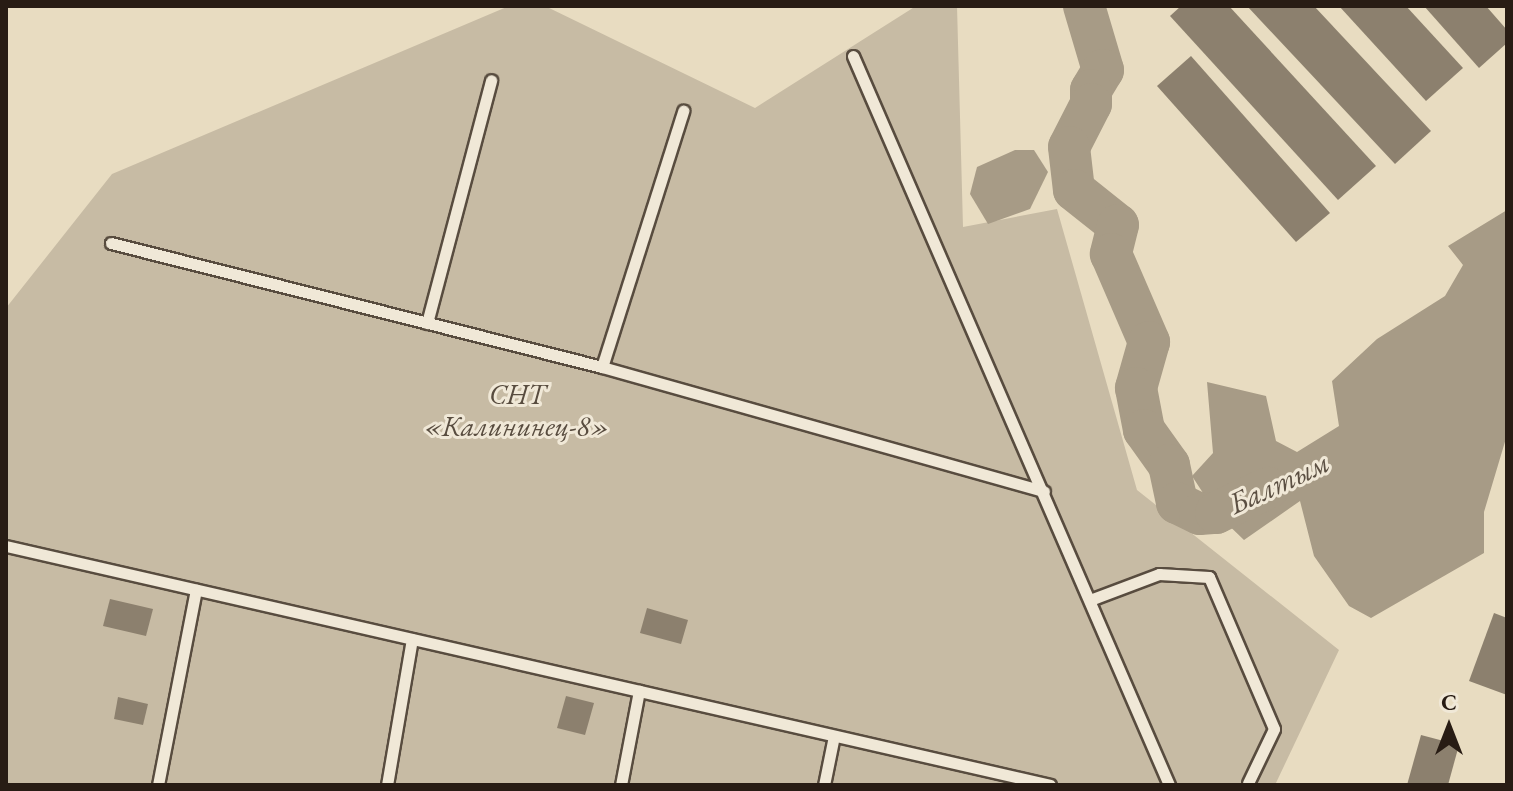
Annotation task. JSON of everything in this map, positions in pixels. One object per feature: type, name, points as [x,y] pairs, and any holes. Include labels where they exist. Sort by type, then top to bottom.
[{"type":"lane","points":[[853,56],[1169,785]]},
{"type":"lane","points":[[427,323],[491,80]]},
{"type":"lane","points":[[602,367],[683,111]]},
{"type":"lane","points":[[111,243],[602,367],[1044,491]]},
{"type":"lane","points":[[6,546],[1026,782],[1050,785]]},
{"type":"lane","points":[[1090,600],[1159,574],[1209,577],[1274,729],[1248,783]]},
{"type":"lane","points":[[158,785],[196,590]]},
{"type":"lane","points":[[387,785],[412,639]]},
{"type":"lane","points":[[621,785],[639,691]]},
{"type":"lane","points":[[824,785],[834,736]]},
{"type":"green space","name":"СНТ «Калининец-8»","points":[[509,6],[545,6],[755,108],[916,6],[957,6],[963,227],[1057,209],[1137,490],[1339,650],[1275,785],[6,785],[6,308],[112,174]]},
{"type":"water","points":[[1015,150],[1034,150],[1048,172],[1030,209],[988,224],[970,194],[977,167]]},
{"type":"water","points":[[1507,210],[1507,435],[1484,512],[1484,553],[1371,618],[1349,606],[1314,556],[1300,501],[1244,540],[1216,513],[1192,476],[1213,453],[1207,382],[1266,396],[1276,441],[1297,452],[1339,426],[1332,381],[1377,339],[1445,296],[1463,265],[1448,246]]},
{"type":"building","points":[[1181,6],[1229,6],[1376,166],[1338,200],[1170,16]]},
{"type":"building","points":[[1247,6],[1314,6],[1431,131],[1395,164]]},
{"type":"building","points":[[1339,6],[1406,6],[1463,68],[1426,101]]},
{"type":"building","points":[[1424,6],[1486,6],[1507,30],[1507,43],[1479,68]]},
{"type":"building","points":[[1191,56],[1330,213],[1296,242],[1157,86]]},
{"type":"building","points":[[110,599],[153,609],[146,636],[103,626]]},
{"type":"building","points":[[647,608],[688,620],[681,644],[640,633]]},
{"type":"building","points":[[1494,613],[1507,618],[1507,695],[1469,681]]},
{"type":"building","points":[[566,696],[594,703],[585,735],[557,728]]},
{"type":"building","points":[[118,697],[148,704],[143,725],[114,719]]},
{"type":"building","points":[[1421,735],[1459,745],[1448,785],[1407,785]]},
{"type":"waterway","name":"Балтым","points":[[1084,6],[1103,70],[1091,90],[1091,104],[1069,147],[1074,190],[1118,225],[1111,254],[1149,342],[1136,388],[1144,430],[1169,465],[1177,503],[1200,514],[1216,513],[1268,488]]}]
